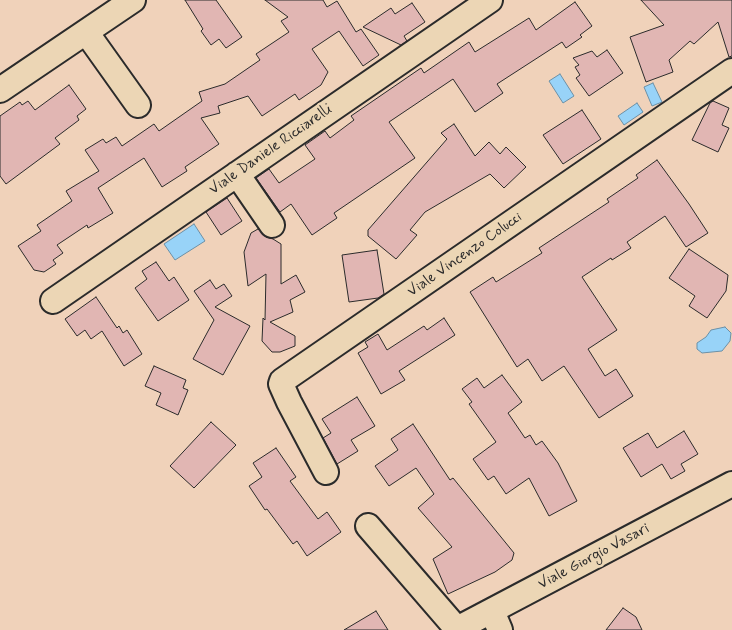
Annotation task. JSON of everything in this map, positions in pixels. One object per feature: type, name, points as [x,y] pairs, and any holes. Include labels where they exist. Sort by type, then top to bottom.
[{"type":"street","points":[[0,90],[133,0]]},
{"type":"street","name":"Viale Daniele Ricciarelli","points":[[52,301],[490,0]]},
{"type":"street","points":[[86,32],[138,105]]},
{"type":"street","name":"Viale Vincenzo Colucci","points":[[326,472],[289,402],[281,384],[282,381],[732,71]]},
{"type":"street","points":[[237,174],[272,226]]},
{"type":"street","name":"Viale Giorgio Vasari","points":[[456,630],[496,620],[732,484]]},
{"type":"street","points":[[368,526],[456,630]]},
{"type":"water","points":[[560,74],[574,96],[563,103],[549,81]]},
{"type":"water","points":[[653,83],[662,102],[652,106],[644,87]]},
{"type":"water","points":[[637,103],[643,112],[624,125],[618,116]]},
{"type":"water","points":[[194,224],[205,241],[175,260],[164,244]]},
{"type":"water","points":[[725,327],[731,333],[730,341],[722,351],[702,353],[697,349],[697,343],[706,337],[711,330]]},
{"type":"building","points":[[185,0],[216,0],[242,37],[226,48],[219,39],[211,45],[201,31],[203,29]]},
{"type":"building","points":[[265,0],[323,0],[327,7],[337,1],[356,32],[361,29],[379,55],[363,66],[339,31],[312,49],[328,72],[321,85],[299,100],[295,94],[262,116],[248,96],[218,106],[220,113],[201,118],[219,144],[185,167],[187,171],[162,187],[144,158],[98,188],[113,213],[88,228],[87,225],[57,245],[63,253],[53,260],[56,264],[44,272],[34,270],[18,246],[41,231],[37,225],[72,201],[66,191],[99,171],[85,150],[103,139],[106,143],[116,137],[122,146],[154,124],[159,131],[202,101],[199,92],[225,84],[260,60],[256,54],[289,32],[281,21],[288,17]]},
{"type":"building","points":[[641,0],[732,0],[732,56],[729,57],[718,22],[694,44],[690,41],[669,60],[673,72],[646,82],[630,37],[664,25]]},
{"type":"building","points":[[575,2],[592,26],[580,35],[582,37],[566,48],[562,42],[497,84],[503,93],[475,112],[453,79],[389,122],[415,158],[334,213],[337,218],[312,235],[291,204],[280,212],[256,178],[269,169],[279,183],[315,159],[305,145],[325,131],[330,138],[354,120],[351,116],[421,68],[424,73],[469,42],[475,52],[529,18],[536,30]]},
{"type":"building","points":[[412,3],[425,22],[404,36],[407,41],[401,45],[363,27],[391,8],[395,14]]},
{"type":"building","points":[[607,50],[623,73],[589,96],[576,78],[580,75],[575,67],[579,65],[573,58],[592,51],[597,57]]},
{"type":"building","points":[[69,85],[86,109],[77,116],[79,120],[55,138],[60,144],[6,184],[0,176],[0,116],[20,102],[22,105],[28,101],[35,110]]},
{"type":"building","points":[[713,101],[729,108],[722,125],[729,128],[718,152],[692,140],[710,103]]},
{"type":"building","points":[[582,110],[601,139],[563,164],[543,135]]},
{"type":"building","points":[[454,124],[475,156],[489,142],[500,154],[506,147],[526,167],[504,188],[490,174],[425,212],[410,230],[417,235],[396,259],[368,236],[368,230],[447,139],[441,133]]},
{"type":"building","points":[[657,160],[708,233],[686,247],[665,216],[627,242],[631,248],[612,260],[611,258],[582,277],[617,330],[588,349],[605,376],[616,369],[633,396],[599,418],[564,366],[542,381],[528,359],[517,367],[470,292],[493,277],[496,282],[542,253],[539,248],[609,202],[607,199],[638,178],[636,175]]},
{"type":"building","points":[[227,198],[242,221],[221,235],[206,212]]},
{"type":"building","points":[[258,229],[266,237],[281,244],[281,284],[296,275],[305,292],[290,300],[293,312],[270,322],[295,336],[295,346],[280,352],[272,352],[262,341],[263,318],[265,320],[266,274],[248,286],[244,252],[251,233]]},
{"type":"building","points":[[689,249],[728,275],[726,291],[707,318],[689,306],[695,296],[669,278]]},
{"type":"building","points":[[377,250],[384,294],[378,298],[349,302],[342,255]]},
{"type":"building","points":[[156,262],[169,281],[174,277],[189,300],[158,321],[135,288],[147,279],[142,271]]},
{"type":"building","points":[[210,280],[216,289],[224,284],[232,296],[215,307],[250,326],[223,375],[193,359],[214,320],[194,291]]},
{"type":"building","points":[[96,297],[117,328],[119,326],[123,333],[127,330],[142,354],[124,366],[102,331],[91,339],[85,330],[77,336],[65,319]]},
{"type":"building","points":[[444,318],[455,335],[399,371],[405,380],[381,394],[358,353],[368,347],[365,342],[378,334],[387,350],[424,326],[427,330]]},
{"type":"building","points":[[154,366],[186,380],[183,388],[188,390],[178,415],[156,405],[161,393],[145,386]]},
{"type":"building","points":[[502,375],[522,402],[508,413],[525,438],[530,435],[536,445],[542,441],[558,463],[577,501],[549,516],[529,478],[506,494],[494,476],[488,480],[473,459],[496,442],[469,404],[472,402],[462,389],[477,378],[484,388]]},
{"type":"building","points":[[357,397],[375,426],[351,440],[358,451],[337,464],[323,438],[331,433],[322,419]]},
{"type":"building","points":[[211,422],[236,445],[194,488],[170,466]]},
{"type":"building","points":[[413,424],[450,480],[453,478],[514,553],[512,560],[495,572],[448,594],[433,559],[452,547],[418,508],[434,494],[416,468],[389,486],[375,466],[398,450],[391,439]]},
{"type":"building","points":[[684,431],[698,454],[681,464],[685,471],[671,479],[662,464],[641,477],[623,448],[648,433],[657,448]]},
{"type":"building","points":[[276,448],[296,477],[290,481],[318,519],[327,512],[341,532],[307,556],[297,541],[293,544],[267,509],[265,510],[249,486],[262,477],[253,463]]},
{"type":"building","points":[[623,608],[636,617],[642,630],[606,630]]},
{"type":"building","points":[[376,611],[388,630],[344,630]]}]
